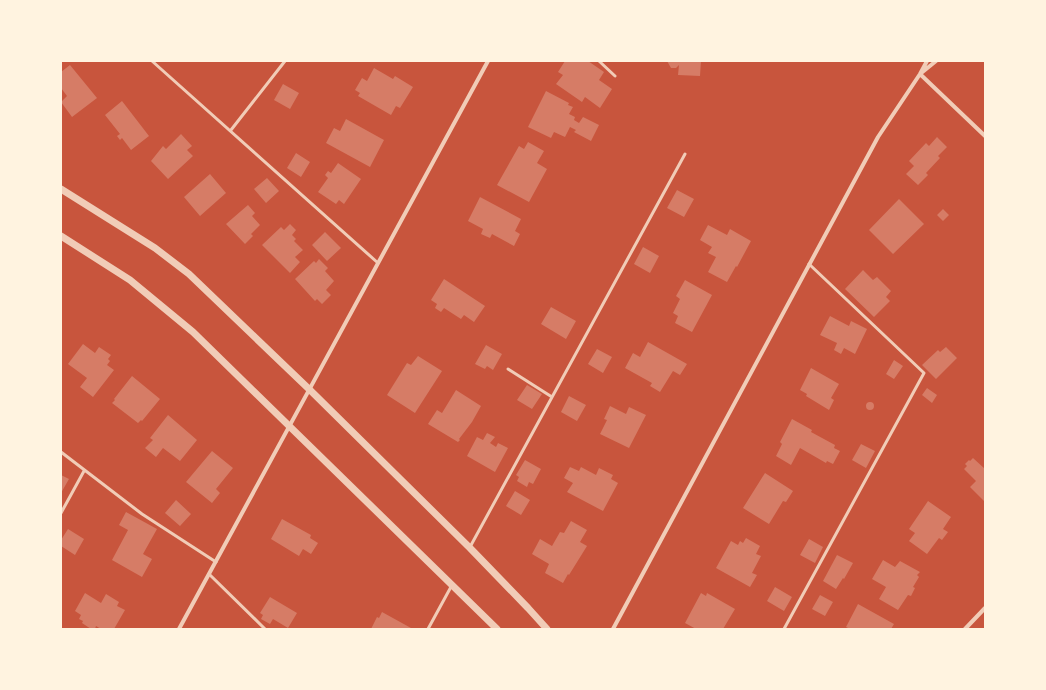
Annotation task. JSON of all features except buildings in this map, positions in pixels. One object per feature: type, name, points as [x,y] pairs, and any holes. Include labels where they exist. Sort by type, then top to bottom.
[{"type":"street","points":[[179,629],[291,427],[488,61]]},
{"type":"street","points":[[613,629],[878,137],[927,61]]},
{"type":"street","points":[[920,74],[936,61]]},
{"type":"street","points":[[920,74],[985,136]]},
{"type":"street","points":[[61,189],[156,248],[189,274],[310,390],[470,548],[547,629]]},
{"type":"street","points":[[61,236],[130,280],[161,304],[193,332],[497,629]]},
{"type":"street","points":[[965,629],[985,608]]},
{"type":"lane","points":[[152,61],[231,130],[378,263]]},
{"type":"lane","points":[[231,130],[285,61]]},
{"type":"lane","points":[[598,61],[615,76]]},
{"type":"lane","points":[[470,548],[685,154]]},
{"type":"lane","points":[[784,629],[924,373],[809,264]]},
{"type":"lane","points":[[508,368],[552,398]]},
{"type":"lane","points":[[61,452],[142,514],[216,562]]},
{"type":"lane","points":[[61,513],[84,471]]},
{"type":"lane","points":[[209,574],[265,629]]},
{"type":"lane","points":[[428,629],[452,585]]}]
